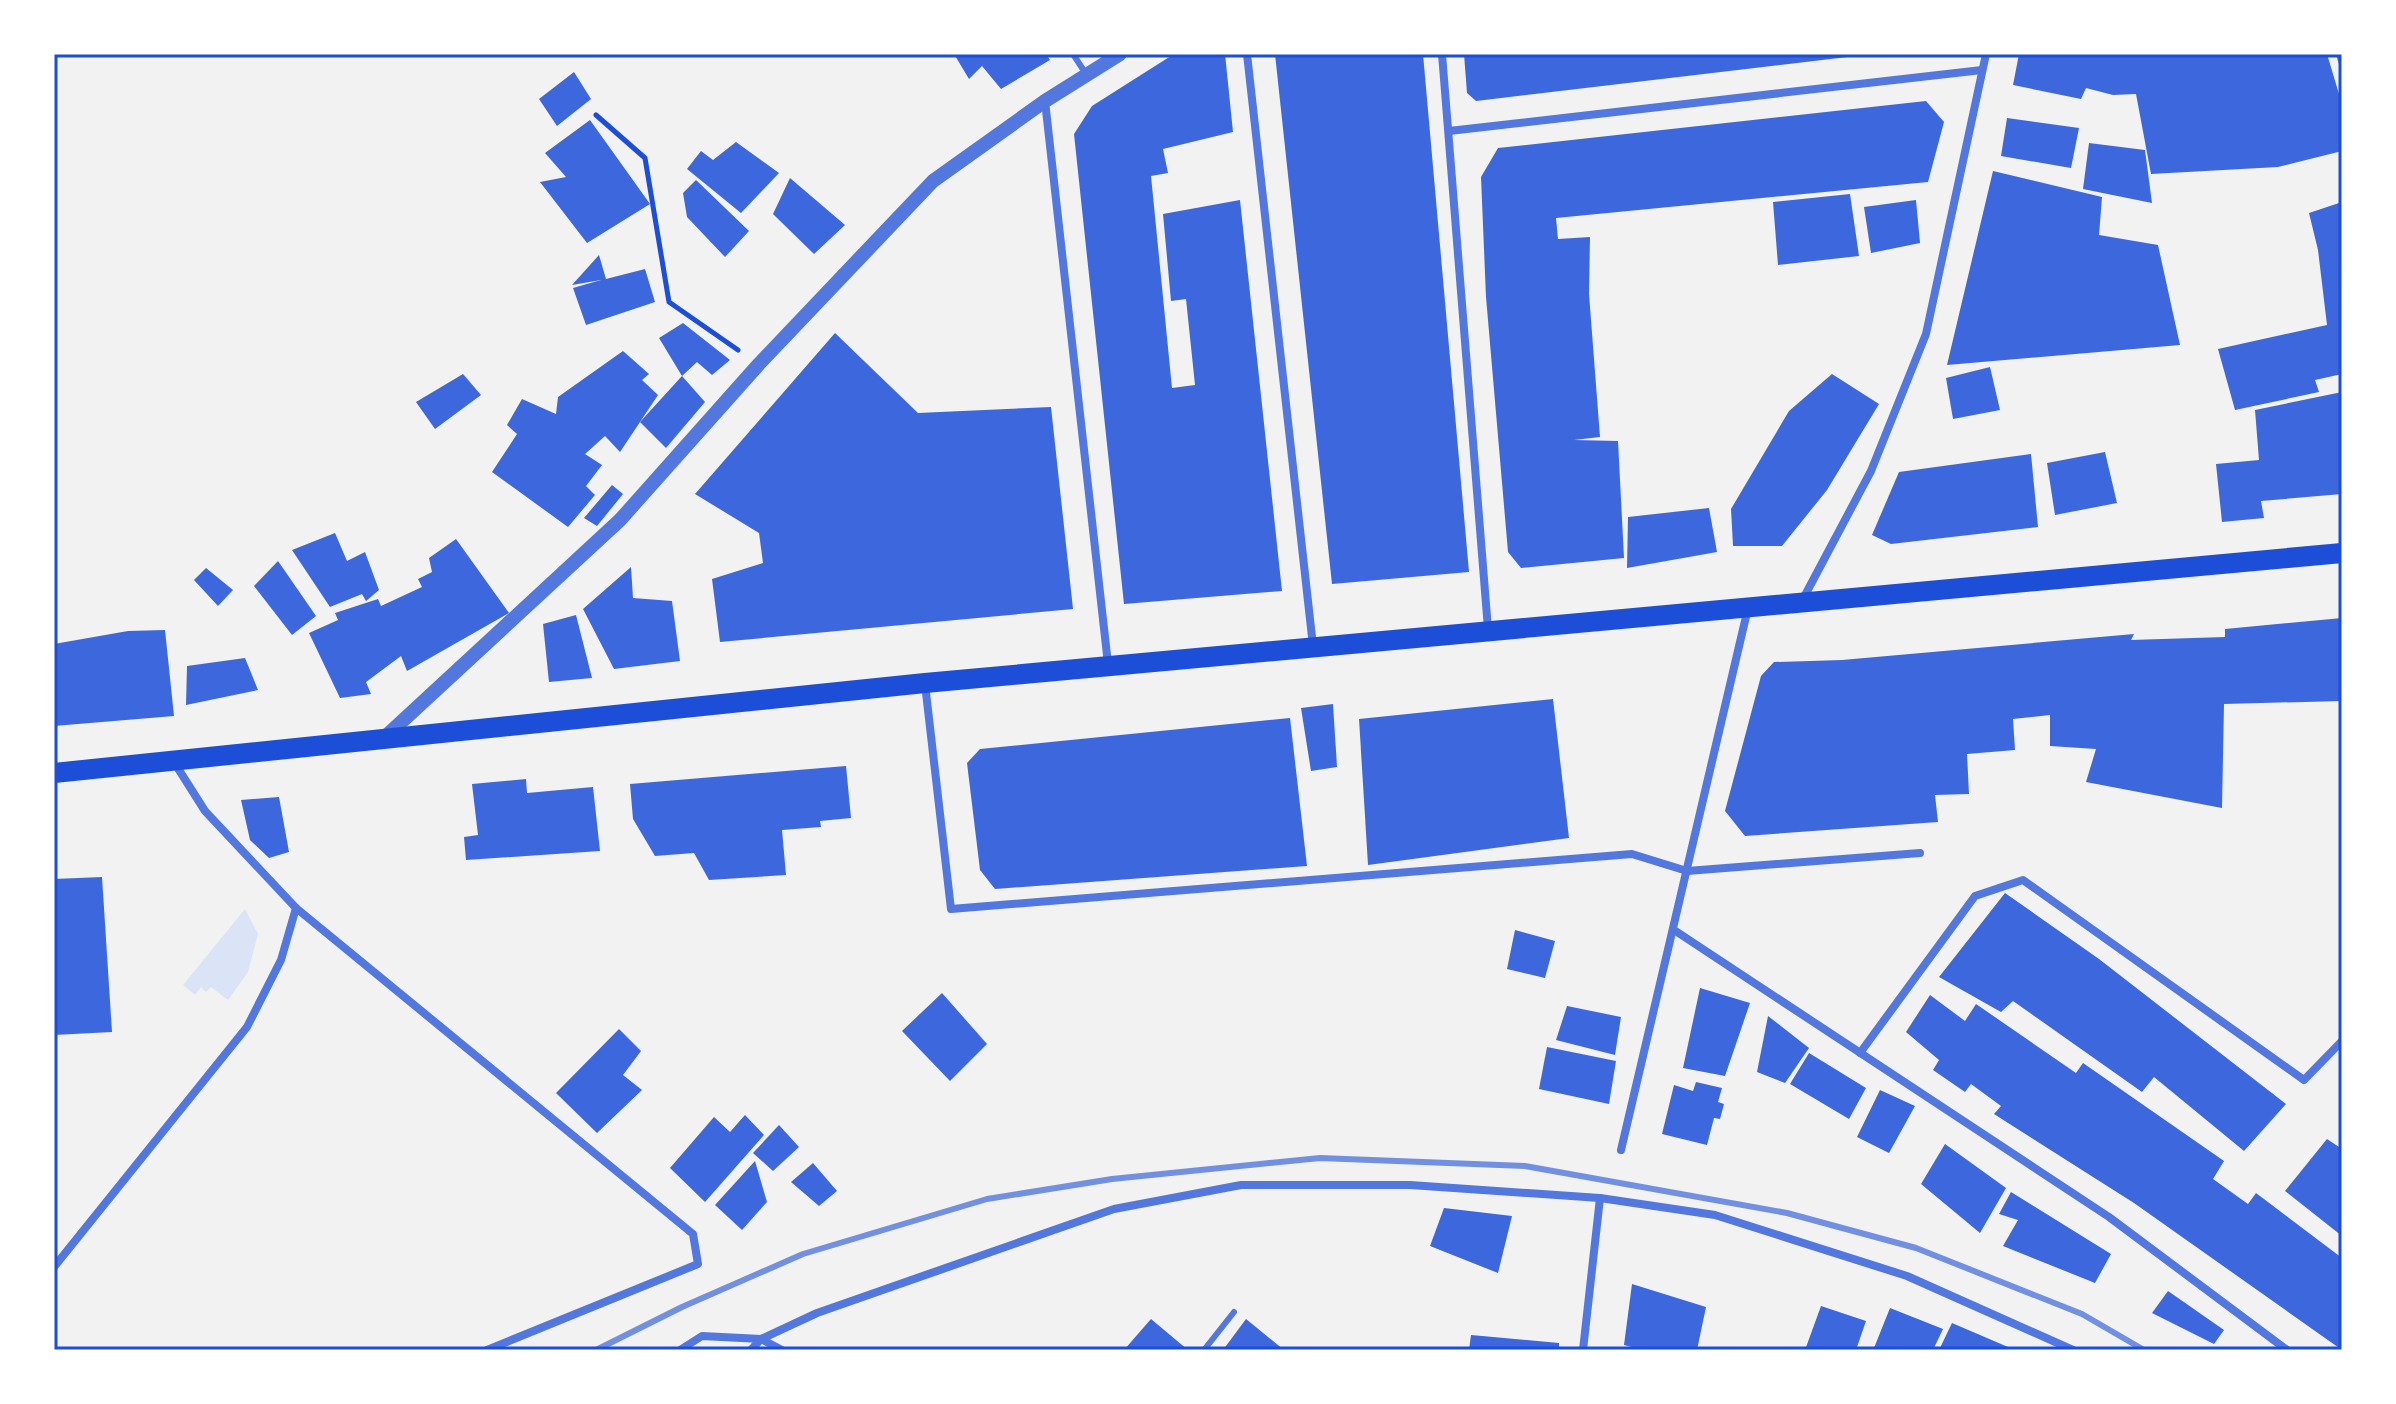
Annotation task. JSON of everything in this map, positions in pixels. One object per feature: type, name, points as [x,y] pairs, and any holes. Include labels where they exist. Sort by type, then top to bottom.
[{"type":"main road","points":[[54,773],[172,758],[925,683],[2342,553]]},
{"type":"street","points":[[384,738],[620,520],[759,364],[933,181],[1045,101],[1088,77],[1120,54]]},
{"type":"street","points":[[1247,54],[1313,647]]},
{"type":"street","points":[[1442,54],[1488,630]]},
{"type":"street","points":[[1801,602],[1871,471],[1926,334],[1986,54]]},
{"type":"street","points":[[2340,54],[2342,61]]},
{"type":"street","points":[[1449,131],[1982,70]]},
{"type":"street","points":[[1045,101],[1109,668]]},
{"type":"street","points":[[1621,1150],[1748,607]]},
{"type":"street","points":[[925,683],[951,909],[1632,854],[1687,871],[1920,853]]},
{"type":"street","points":[[172,758],[205,811],[296,908],[693,1234],[698,1264],[487,1350]]},
{"type":"street","points":[[1860,1053],[1975,896],[2023,880],[2304,1080],[2342,1041]]},
{"type":"street","points":[[54,1267],[247,1027],[281,960],[296,908]]},
{"type":"street","points":[[1674,930],[2109,1217],[2287,1350]]},
{"type":"street","points":[[751,1350],[761,1339],[817,1313],[1114,1209],[1241,1185],[1410,1185],[1600,1198],[1715,1215],[1892,1272],[2073,1350]]},
{"type":"street","points":[[1583,1350],[1600,1198]]},
{"type":"street","points":[[680,1350],[702,1336],[761,1339],[782,1350]]},
{"type":"lane","points":[[1073,54],[1088,77]]},
{"type":"lane","points":[[1204,1350],[1234,1312]]},
{"type":"path","points":[[596,115],[645,158],[669,302],[759,364]]},
{"type":"shaded area","points":[[245,909],[258,934],[248,972],[228,1000],[211,987],[206,992],[201,987],[195,995],[183,985]]},
{"type":"building","points":[[954,54],[1046,54],[1050,60],[1001,89],[982,66],[969,79]]},
{"type":"building","points":[[1174,54],[1225,54],[1233,132],[1163,149],[1168,173],[1151,176],[1172,388],[1195,385],[1186,299],[1171,301],[1163,214],[1240,200],[1282,591],[1124,604],[1074,134],[1092,106]]},
{"type":"building","points":[[1275,54],[1423,54],[1469,572],[1332,584]]},
{"type":"building","points":[[1464,54],[1856,56],[1476,101],[1467,93]]},
{"type":"building","points":[[2019,54],[2327,54],[2342,104],[2342,151],[2278,167],[2151,174],[2136,94],[2113,95],[2086,88],[2081,99],[2013,85]]},
{"type":"building","points":[[574,72],[591,99],[557,126],[539,99]]},
{"type":"building","points":[[1926,101],[1944,122],[1928,182],[1556,218],[1558,239],[1590,237],[1589,294],[1600,437],[1574,440],[1618,441],[1624,558],[1521,568],[1508,552],[1486,297],[1481,177],[1498,148]]},
{"type":"building","points":[[2007,118],[2079,128],[2071,168],[2001,156]]},
{"type":"building","points":[[590,120],[650,204],[587,243],[540,182],[566,177],[545,153]]},
{"type":"building","points":[[736,142],[779,173],[741,213],[687,169],[701,151],[713,160]]},
{"type":"building","points":[[2089,143],[2145,150],[2152,203],[2083,189]]},
{"type":"building","points":[[1993,171],[2102,197],[2099,235],[2158,245],[2180,345],[1947,365]]},
{"type":"building","points":[[790,178],[845,225],[814,254],[773,214]]},
{"type":"building","points":[[696,180],[749,231],[725,257],[687,217],[683,193]]},
{"type":"building","points":[[1850,194],[1859,256],[1778,265],[1773,202]]},
{"type":"building","points":[[1916,200],[1920,243],[1871,253],[1864,207]]},
{"type":"building","points":[[2342,202],[2342,374],[2315,380],[2319,392],[2235,410],[2218,349],[2327,325],[2318,250],[2309,213]]},
{"type":"building","points":[[599,255],[606,279],[645,269],[655,302],[586,325],[573,288],[601,280],[572,285]]},
{"type":"building","points":[[683,323],[730,360],[712,375],[697,362],[682,376],[659,338]]},
{"type":"building","points":[[835,333],[918,413],[1051,407],[1073,609],[720,642],[712,579],[763,563],[759,533],[695,494]]},
{"type":"building","points":[[623,351],[649,374],[642,380],[658,395],[620,452],[605,436],[585,454],[602,465],[586,486],[595,495],[568,527],[492,472],[517,434],[507,425],[522,399],[556,414],[558,397]]},
{"type":"building","points":[[1990,367],[2000,410],[1953,419],[1946,378]]},
{"type":"building","points":[[463,374],[481,395],[435,429],[416,402]]},
{"type":"building","points":[[1832,374],[1879,404],[1827,490],[1782,546],[1733,546],[1731,509],[1789,411]]},
{"type":"building","points":[[682,376],[705,402],[666,448],[640,422]]},
{"type":"building","points":[[2342,392],[2342,494],[2261,501],[2264,518],[2222,522],[2216,464],[2259,460],[2255,410]]},
{"type":"building","points":[[2105,452],[2117,503],[2055,515],[2047,463]]},
{"type":"building","points":[[2031,454],[2038,527],[1891,544],[1872,535],[1899,472]]},
{"type":"building","points":[[612,485],[623,494],[597,526],[584,518]]},
{"type":"building","points":[[1709,508],[1717,552],[1627,568],[1628,517]]},
{"type":"building","points":[[335,533],[347,561],[365,552],[379,590],[366,601],[362,594],[330,607],[292,550]]},
{"type":"building","points":[[456,539],[509,613],[407,671],[401,656],[366,682],[371,694],[340,698],[309,633],[338,620],[335,613],[378,599],[381,606],[422,587],[418,579],[432,572],[429,558]]},
{"type":"building","points":[[278,561],[316,616],[292,635],[254,586]]},
{"type":"building","points":[[631,567],[633,598],[672,601],[680,661],[614,669],[583,609]]},
{"type":"building","points":[[206,568],[233,590],[218,606],[194,580]]},
{"type":"building","points":[[576,615],[592,678],[549,682],[543,624]]},
{"type":"building","points":[[2342,618],[2342,701],[2224,704],[2222,808],[2086,782],[2096,749],[2050,746],[2050,715],[2013,719],[2015,750],[1967,754],[1969,794],[1935,795],[1938,822],[1745,836],[1725,811],[1761,676],[1774,662],[1842,660],[2134,634],[2131,640],[2225,637],[2225,629]]},
{"type":"building","points":[[165,630],[174,716],[54,726],[54,644],[128,631]]},
{"type":"building","points":[[245,658],[258,690],[186,705],[187,666]]},
{"type":"building","points":[[1553,699],[1569,838],[1368,865],[1359,719]]},
{"type":"building","points":[[1333,704],[1337,767],[1311,771],[1301,708]]},
{"type":"building","points":[[1290,718],[1307,866],[995,889],[980,870],[967,763],[980,749]]},
{"type":"building","points":[[846,766],[851,818],[820,821],[821,827],[782,830],[786,875],[709,880],[694,853],[655,856],[633,819],[630,784]]},
{"type":"building","points":[[526,779],[527,793],[593,787],[600,851],[466,860],[464,837],[478,835],[472,784]]},
{"type":"building","points":[[279,797],[289,852],[269,858],[250,840],[241,800]]},
{"type":"building","points":[[102,877],[112,1032],[54,1035],[54,879]]},
{"type":"building","points":[[2005,893],[2099,959],[2286,1104],[2244,1151],[2154,1077],[2142,1092],[2013,1001],[2001,1012],[1939,977]]},
{"type":"building","points":[[1515,930],[1555,941],[1545,978],[1507,969]]},
{"type":"building","points":[[1700,988],[1750,1003],[1725,1076],[1683,1068]]},
{"type":"building","points":[[942,993],[987,1044],[950,1081],[902,1031]]},
{"type":"building","points":[[1930,995],[1965,1021],[1976,1004],[2076,1073],[2083,1063],[2224,1161],[2213,1179],[2248,1204],[2256,1193],[2342,1258],[2342,1350],[2134,1203],[1994,1114],[2001,1106],[1971,1084],[1965,1092],[1933,1070],[1939,1060],[1906,1032]]},
{"type":"building","points":[[1567,1006],[1621,1017],[1615,1055],[1556,1040]]},
{"type":"building","points":[[1768,1016],[1809,1048],[1785,1083],[1757,1072]]},
{"type":"building","points":[[619,1029],[641,1051],[623,1075],[642,1090],[597,1133],[556,1093]]},
{"type":"building","points":[[1547,1047],[1616,1061],[1609,1104],[1539,1089]]},
{"type":"building","points":[[1809,1053],[1866,1088],[1849,1119],[1790,1084]]},
{"type":"building","points":[[1696,1082],[1722,1088],[1718,1102],[1724,1104],[1720,1119],[1714,1118],[1707,1145],[1662,1134],[1674,1085],[1693,1091]]},
{"type":"building","points":[[1880,1090],[1915,1106],[1889,1153],[1857,1137]]},
{"type":"building","points":[[745,1115],[764,1135],[705,1202],[670,1168],[714,1117],[730,1132]]},
{"type":"building","points":[[779,1125],[799,1147],[773,1171],[753,1153]]},
{"type":"building","points":[[2327,1139],[2342,1149],[2342,1236],[2285,1191]]},
{"type":"building","points":[[1945,1144],[2006,1188],[1980,1233],[1921,1184]]},
{"type":"building","points":[[755,1161],[767,1202],[742,1230],[715,1205]]},
{"type":"building","points":[[813,1163],[837,1191],[819,1206],[791,1182]]},
{"type":"building","points":[[2011,1192],[2111,1254],[2095,1283],[2003,1246],[2018,1220],[1999,1214]]},
{"type":"building","points":[[1444,1208],[1512,1216],[1498,1273],[1430,1246]]},
{"type":"building","points":[[1632,1284],[1706,1307],[1697,1350],[1643,1350],[1624,1345]]},
{"type":"building","points":[[2168,1291],[2224,1330],[2214,1344],[2152,1313]]},
{"type":"building","points":[[1821,1306],[1866,1321],[1856,1350],[1805,1350]]},
{"type":"building","points":[[1890,1308],[1943,1329],[1933,1350],[1874,1348]]},
{"type":"building","points":[[1151,1319],[1188,1350],[1124,1350]]},
{"type":"building","points":[[1246,1319],[1284,1350],[1223,1350]]},
{"type":"building","points":[[1952,1323],[2015,1350],[1939,1350]]},
{"type":"building","points":[[1471,1335],[1559,1343],[1559,1350],[1469,1350]]},
{"type":"railway","points":[[596,1350],[682,1307],[803,1254],[987,1199],[1112,1179],[1320,1158],[1525,1166],[1787,1213],[1916,1248],[2082,1314],[2144,1350]]}]
